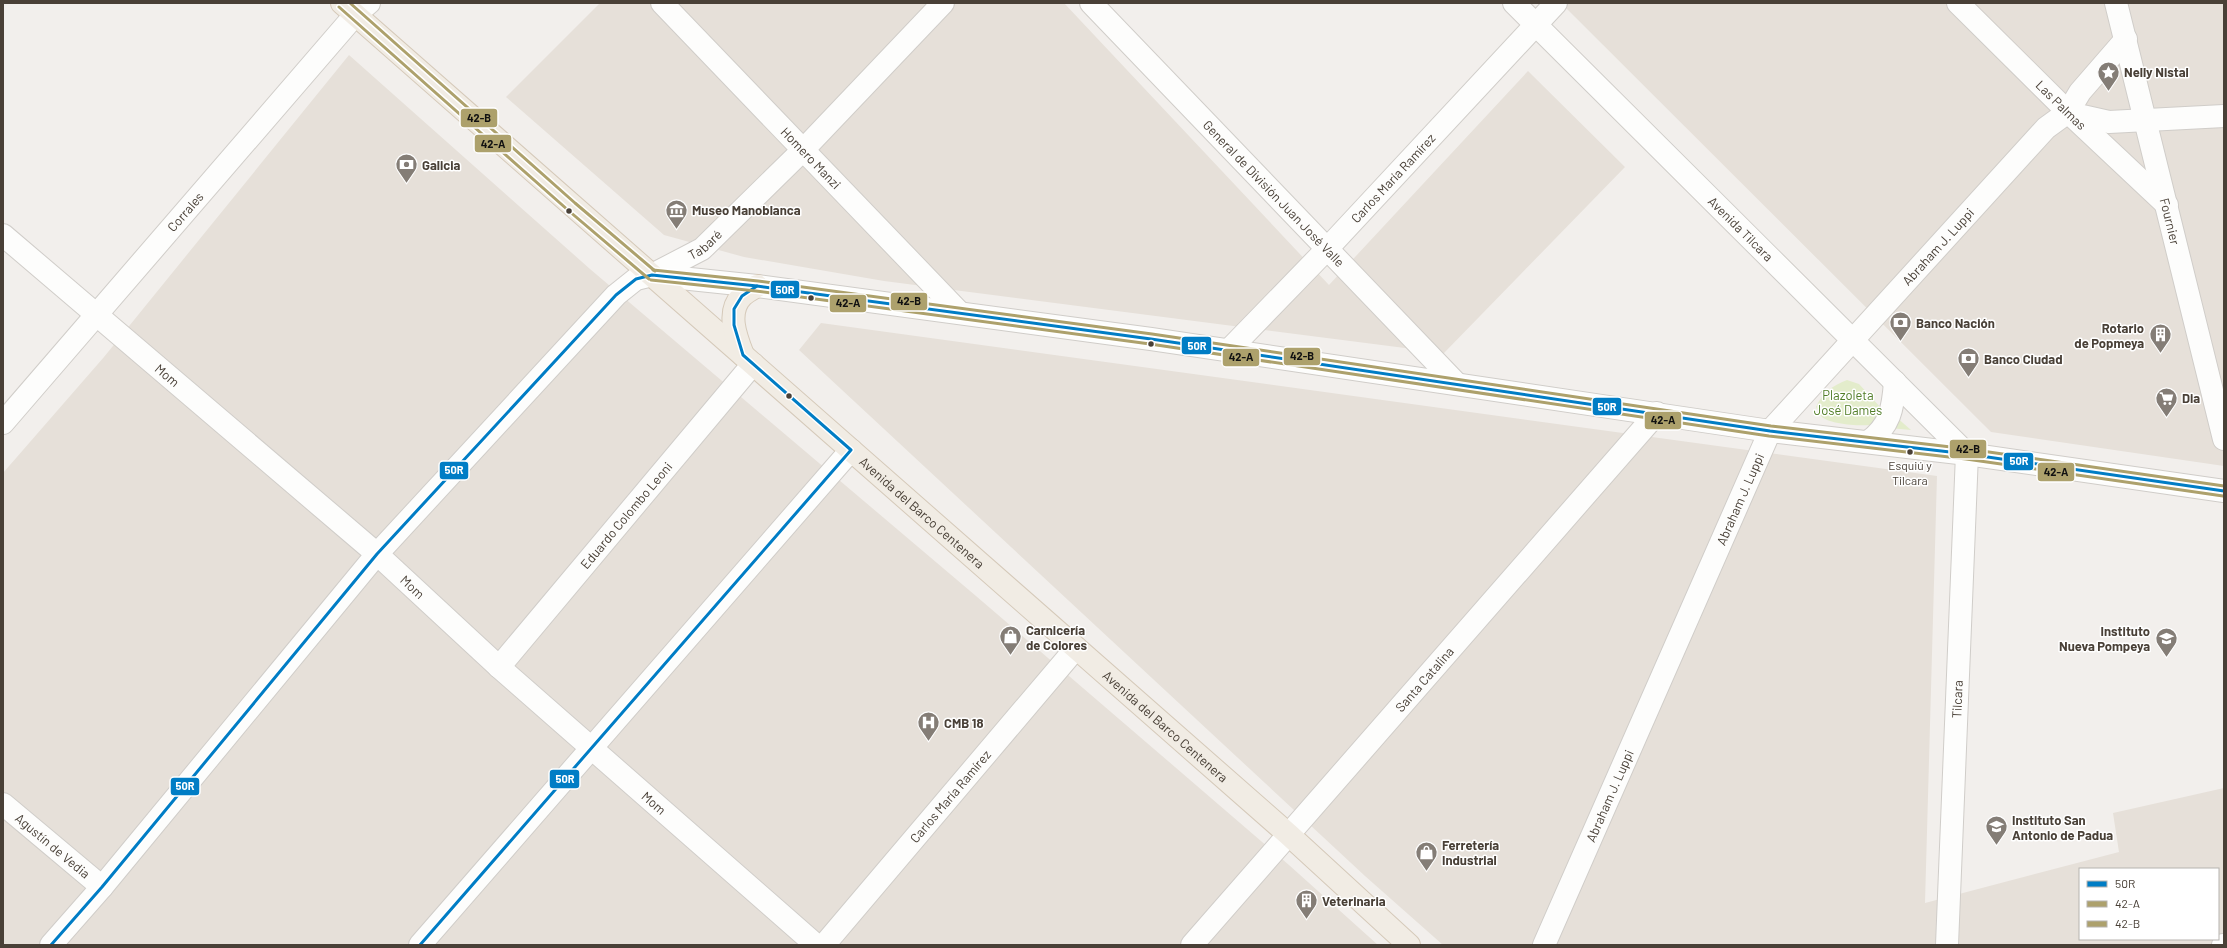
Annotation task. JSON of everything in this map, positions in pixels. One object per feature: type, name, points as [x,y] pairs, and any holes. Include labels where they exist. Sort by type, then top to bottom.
[{"type":"main road","name":"Avenida del Barco Centenera","points":[[355,7],[572,207],[652,275],[1288,834],[1409,945]]},
{"type":"main road","points":[[748,360],[735,334],[733,311],[741,297],[757,286]]},
{"type":"street","name":"Homero Manzi","points":[[662,3],[960,313]]},
{"type":"street","name":"Tabaré","points":[[51,945],[102,887],[377,554],[616,295],[636,279],[652,275],[702,249],[804,149],[943,3]]},
{"type":"street","name":"General de División Juan José Valle","points":[[1091,3],[1326,250],[1456,383]]},
{"type":"street","name":"Avenida Tilcara","points":[[1514,3],[1967,454]]},
{"type":"street","name":"Carlos María Ramírez","points":[[1228,351],[1326,250],[1556,3]]},
{"type":"street","name":"Las Palmas","points":[[1958,3],[2068,112],[2166,205]]},
{"type":"street","name":"Fournier","points":[[2116,3],[2224,439]]},
{"type":"street","name":"Corrales","points":[[3,423],[355,7]]},
{"type":"street","name":"Abraham J. Luppi","points":[[1544,945],[1770,431],[2046,128],[2068,112],[2080,92],[2126,39]]},
{"type":"street","points":[[2068,112],[2109,122],[2224,116]]},
{"type":"street","name":"Mom","points":[[3,235],[377,554],[499,666],[816,945]]},
{"type":"street","points":[[652,275],[757,286],[960,313],[1456,383],[1770,431],[1967,454],[2224,491]]},
{"type":"street","name":"Eduardo Colombo Leoni","points":[[499,666],[748,360]]},
{"type":"street","points":[[1868,442],[1880,434],[1888,420],[1893,405],[1895,382]]},
{"type":"street","name":"Santa Catalina","points":[[1192,945],[1658,413]]},
{"type":"street","points":[[420,945],[850,450]]},
{"type":"street","name":"Tilcara","points":[[1947,945],[1967,454]]},
{"type":"street","name":"Carlos María Ramírez","points":[[824,945],[1076,648]]},
{"type":"street","name":"Agustín de Vedia","points":[[3,804],[102,887]]},
{"type":"shaded area","points":[[600,3],[1064,3],[1329,285],[1528,71],[1625,167],[1444,353],[884,281],[744,257],[664,235],[506,97]]},
{"type":"shaded area","points":[[1561,3],[2224,3],[2224,466],[1991,432]]},
{"type":"shaded area","points":[[349,55],[590,269],[976,596],[1289,865],[1378,945],[3,945],[3,473],[104,357]]},
{"type":"shaded area","points":[[821,323],[1937,476],[1925,903],[2119,852],[2113,813],[2224,788],[2224,945],[1443,945],[1365,876],[799,350]]},
{"type":"green space","name":"Plazoleta José Dames","points":[[1847,380],[1859,384],[1881,408],[1877,424],[1857,425],[1839,423],[1825,419],[1820,415],[1816,407],[1825,393],[1832,387]]},
{"type":"green space","name":"Plazoleta José Dames","points":[[1895,416],[1911,430],[1889,428]]},
{"type":"transit line","name":"42-B","points":[[350,3],[575,203],[655,271]]},
{"type":"transit line","name":"42-A","points":[[339,7],[569,211],[649,279]]},
{"type":"transit line","name":"42-B","points":[[653,270],[758,281],[1152,334],[1771,426],[1968,449],[2224,486]]},
{"type":"transit line","name":"50R","points":[[51,945],[102,887],[377,554],[616,295],[636,279],[652,275],[757,286],[1151,339],[1770,431],[1967,454],[2224,491]]},
{"type":"transit line","name":"42-A","points":[[651,280],[756,291],[1150,344],[1769,436],[1966,459],[2223,496]]},
{"type":"transit line","name":"50R","points":[[420,945],[851,450],[743,355],[734,325],[734,309],[742,296],[757,286]]},
{"type":"place","name":"Nelly Nistal","points":[[2109,92]]},
{"type":"place","name":"Galicia","points":[[406,184]]},
{"type":"place","name":"Museo Manoblanca","points":[[676,230]]},
{"type":"place","name":"Banco Nación","points":[[1900,342]]},
{"type":"place","name":"Rotario de Popmeya","points":[[2160,354]]},
{"type":"place","name":"Banco Ciudad","points":[[1968,378]]},
{"type":"place","name":"Dia","points":[[2167,418]]},
{"type":"place","name":"Esquiú y Tilcara","points":[[1910,452]]},
{"type":"place","name":"Carnicería de Colores","points":[[1011,656]]},
{"type":"place","name":"Instituto Nueva Pompeya","points":[[2166,658]]},
{"type":"place","name":"CMB 18","points":[[928,742]]},
{"type":"place","name":"Instituto San Antonio de Padua","points":[[1996,846]]},
{"type":"place","name":"Ferretería Industrial","points":[[1426,872]]},
{"type":"place","name":"Veterinaria","points":[[1306,920]]}]
